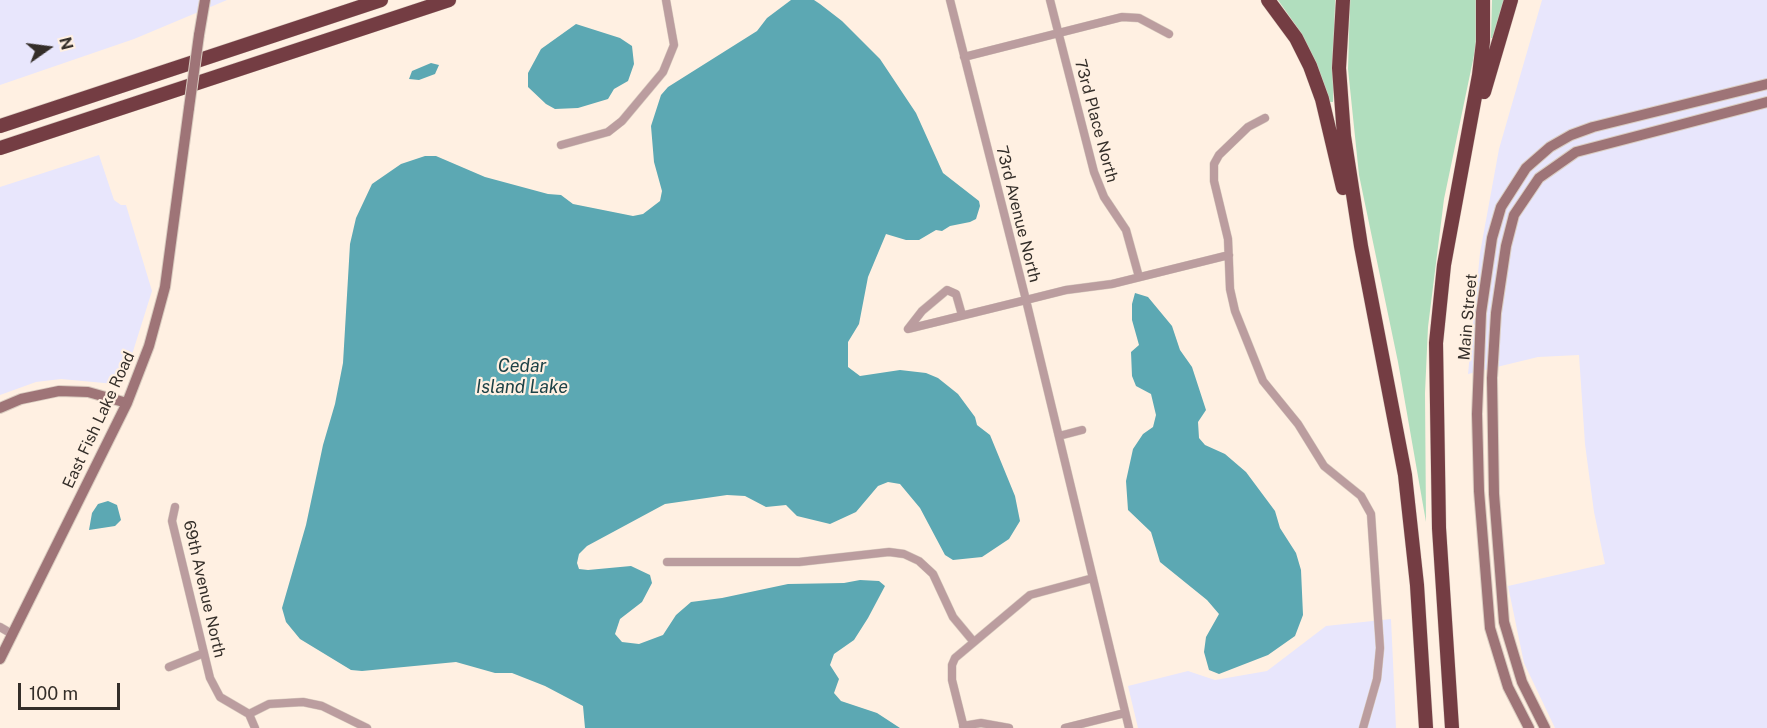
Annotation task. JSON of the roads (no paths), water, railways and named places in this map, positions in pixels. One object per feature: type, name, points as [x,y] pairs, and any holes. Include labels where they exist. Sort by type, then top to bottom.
[{"type":"highway","points":[[0,126],[381,0]]},
{"type":"highway","points":[[0,148],[449,0]]},
{"type":"highway","points":[[1268,0],[1296,38],[1316,80],[1371,297]]},
{"type":"highway","points":[[1343,0],[1340,68],[1344,136],[1407,493],[1426,728]]},
{"type":"highway","points":[[1452,728],[1439,528],[1435,368],[1440,297],[1479,75],[1483,42],[1483,0]]},
{"type":"highway","points":[[1452,219],[1484,88],[1511,0]]},
{"type":"street","name":"East Fish Lake Road","points":[[0,659],[127,403],[160,310],[205,0]]},
{"type":"street","points":[[561,145],[608,132],[622,121],[663,72],[674,45],[666,0]]},
{"type":"street","name":"73rd Avenue North","points":[[950,0],[1026,300],[1129,728]]},
{"type":"street","name":"73rd Place North","points":[[1050,0],[1094,172],[1104,197],[1126,230],[1139,277]]},
{"type":"street","points":[[964,57],[1114,18],[1131,17],[1169,34]]},
{"type":"street","name":"Main Street","points":[[1529,728],[1508,687],[1490,628],[1479,491],[1477,414],[1481,313],[1492,238],[1501,207],[1526,168],[1550,147],[1571,135],[1593,127],[1767,84]]},
{"type":"street","name":"Main Street","points":[[1545,728],[1522,682],[1508,638],[1500,595],[1494,505],[1492,444],[1496,313],[1506,246],[1514,215],[1539,178],[1576,152],[1767,102]]},
{"type":"street","points":[[1265,118],[1248,127],[1219,155],[1214,164],[1214,182],[1228,239],[1233,302],[1263,381],[1298,424],[1324,466],[1361,496],[1367,506],[1372,524],[1380,648],[1377,679],[1363,728]]},
{"type":"street","points":[[962,315],[956,294],[947,290],[922,311],[908,329],[1066,290],[1101,286],[1229,255]]},
{"type":"street","points":[[0,408],[21,399],[59,391],[95,393],[127,403]]},
{"type":"street","points":[[1059,436],[1082,430]]},
{"type":"street","name":"69th Avenue North","points":[[175,507],[172,521],[204,653],[217,692],[227,702],[249,714]]},
{"type":"street","points":[[667,562],[799,562],[888,552],[904,554],[919,561],[933,574],[953,617],[973,641]]},
{"type":"street","points":[[1009,728],[981,723],[964,727],[952,680],[951,665],[973,641],[1030,595],[1093,578]]},
{"type":"street","points":[[0,627],[12,634]]},
{"type":"street","points":[[169,667],[204,653]]},
{"type":"street","points":[[255,728],[249,714],[261,706],[303,702],[322,706],[367,728]]},
{"type":"street","points":[[1065,728],[1125,713]]},
{"type":"water","name":"Cedar Island Lake","points":[[791,0],[814,0],[842,21],[880,59],[916,113],[943,173],[979,201],[980,206],[976,219],[950,226],[942,231],[936,230],[919,240],[906,240],[886,234],[868,277],[859,324],[848,342],[848,367],[860,376],[900,370],[926,373],[938,378],[958,394],[975,417],[977,425],[990,435],[1015,496],[1020,521],[1009,539],[982,557],[953,560],[945,555],[920,508],[900,484],[888,482],[878,486],[856,512],[830,524],[797,516],[786,505],[766,507],[745,496],[727,495],[665,504],[587,546],[579,554],[577,563],[579,569],[588,570],[631,566],[650,575],[652,583],[642,602],[620,619],[615,634],[622,642],[639,644],[663,635],[676,615],[691,602],[788,584],[879,581],[885,586],[868,618],[854,640],[834,654],[830,665],[839,679],[834,693],[841,701],[877,713],[900,728],[585,728],[583,706],[545,686],[512,673],[495,673],[456,662],[362,671],[351,670],[300,639],[286,622],[282,608],[306,525],[323,445],[335,404],[343,363],[350,244],[356,218],[372,184],[401,164],[425,156],[436,156],[485,177],[548,194],[561,195],[573,204],[633,216],[643,214],[660,201],[662,191],[654,162],[651,126],[661,95],[668,87],[757,31],[767,18]]},
{"type":"water","points":[[576,24],[620,38],[632,46],[634,64],[628,81],[614,89],[608,99],[578,108],[555,109],[546,104],[528,87],[528,73],[541,49]]},
{"type":"water","points":[[431,63],[439,65],[435,74],[419,80],[409,79],[412,71]]},
{"type":"water","points":[[1135,293],[1148,297],[1172,326],[1180,350],[1192,367],[1206,410],[1198,422],[1199,438],[1205,445],[1225,454],[1246,472],[1275,511],[1280,528],[1296,553],[1301,570],[1303,615],[1295,636],[1268,655],[1219,674],[1209,670],[1204,652],[1206,637],[1219,614],[1207,600],[1160,562],[1151,532],[1128,510],[1126,481],[1133,449],[1143,434],[1153,427],[1156,415],[1151,394],[1136,386],[1132,376],[1131,352],[1139,345],[1132,320]]},
{"type":"water","points":[[108,501],[117,505],[121,520],[115,526],[89,530],[92,513],[98,504]]}]
